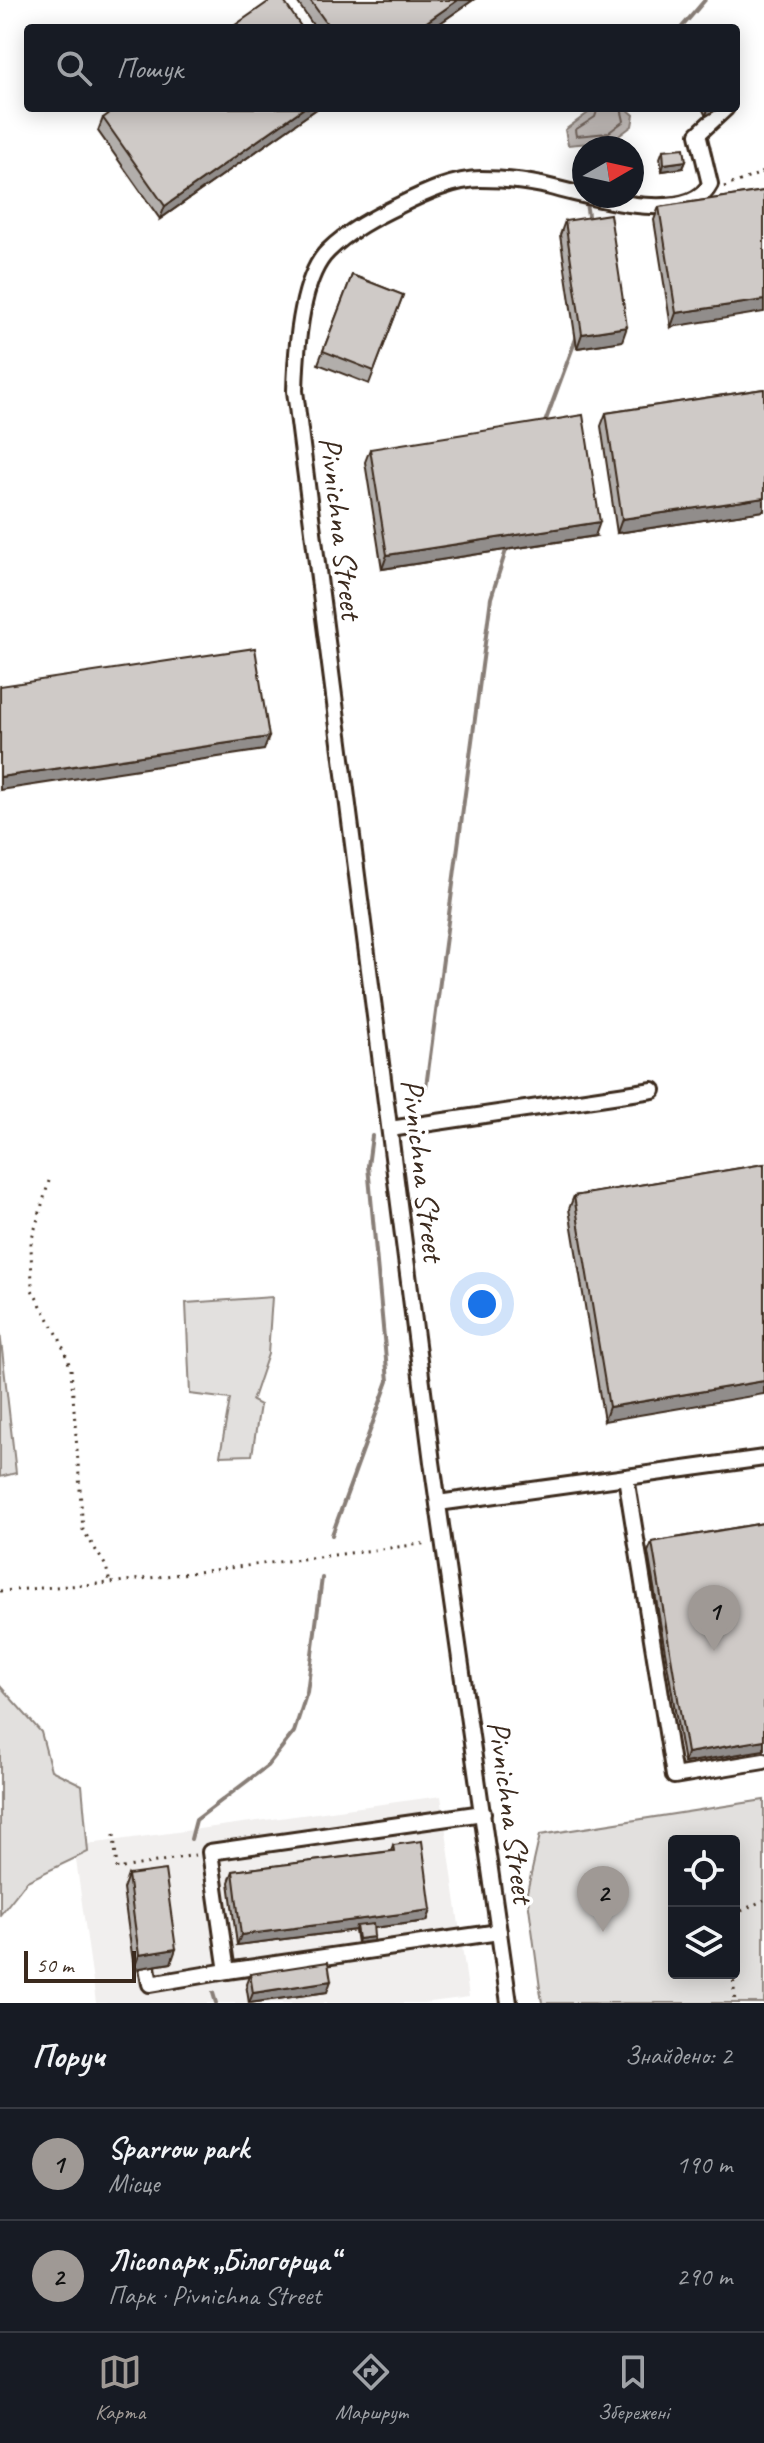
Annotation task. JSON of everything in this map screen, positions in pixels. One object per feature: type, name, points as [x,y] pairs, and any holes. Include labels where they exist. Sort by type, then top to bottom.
[{"type":"street","points":[[705,193],[709,175],[698,134],[700,128],[721,112]]},
{"type":"street","name":"Pivnichna Street","points":[[509,2003],[438,1503],[295,391],[296,339],[309,290],[326,253],[369,220],[426,191],[479,179],[540,184],[595,200],[662,206],[705,193]]},
{"type":"street","points":[[390,1129],[653,1090]]},
{"type":"street","points":[[438,1503],[764,1458]]},
{"type":"street","points":[[626,1477],[674,1776],[764,1761]]},
{"type":"street","points":[[227,1971],[210,1852],[483,1813]]},
{"type":"street","points":[[147,1967],[150,1984],[499,1932]]},
{"type":"path","points":[[705,193],[764,172]]},
{"type":"path","points":[[49,1181],[31,1242],[32,1290],[59,1337],[71,1369],[83,1530],[106,1566],[110,1583]]},
{"type":"path","points":[[0,1591],[110,1583],[444,1541]]},
{"type":"path","points":[[114,1835],[117,1869],[210,1852]]},
{"type":"path","points":[[740,1912],[764,1900]]},
{"type":"path","points":[[733,1979],[735,2003]]},
{"type":"shaded area","points":[[272,1297],[268,1354],[252,1401],[260,1405],[252,1455],[220,1456],[230,1399],[190,1394],[186,1303]]},
{"type":"shaded area","points":[[0,1332],[16,1473],[0,1477]]},
{"type":"shaded area","points":[[0,1686],[41,1732],[51,1770],[82,1785],[88,1852],[27,1881],[0,1915]]},
{"type":"shaded area","points":[[441,1796],[469,1997],[423,2003],[96,2003],[74,1846]]},
{"type":"shaded area","points":[[764,1800],[764,2003],[542,2003],[527,1892],[540,1835]]},
{"type":"water","points":[[590,112],[631,112],[634,115],[632,126],[619,136],[572,136],[572,145],[568,145],[565,130]]},
{"type":"building","points":[[271,0],[283,0],[299,24],[237,24]]},
{"type":"building","points":[[310,0],[458,0],[424,24],[327,24]]},
{"type":"building","points":[[111,112],[298,112],[165,206],[103,118]]},
{"type":"building","points":[[684,148],[686,161],[664,164],[663,150]]},
{"type":"building","points":[[764,191],[764,300],[676,313],[659,207]]},
{"type":"building","points":[[610,214],[627,327],[582,334],[565,221]]},
{"type":"building","points":[[352,275],[403,295],[374,371],[323,351]]},
{"type":"building","points":[[764,389],[764,498],[622,519],[606,413]]},
{"type":"building","points":[[583,415],[600,522],[387,555],[370,449]]},
{"type":"building","points":[[255,648],[269,737],[0,777],[0,686]]},
{"type":"building","points":[[764,1164],[764,1381],[609,1407],[574,1196]]},
{"type":"building","points":[[764,1523],[764,1740],[687,1753],[652,1542]]},
{"type":"building","points":[[422,1841],[431,1910],[241,1935],[233,1871],[394,1851],[393,1845]]},
{"type":"building","points":[[165,1870],[176,1949],[139,1955],[128,1875]]},
{"type":"building","points":[[373,1924],[374,1937],[358,1939],[356,1926]]},
{"type":"building","points":[[328,1962],[331,1981],[253,1993],[250,1974]]},
{"type":"waterway","points":[[684,24],[705,0]]},
{"type":"waterway","points":[[587,208],[589,222]]},
{"type":"waterway","points":[[544,425],[577,336]]},
{"type":"waterway","points":[[426,1087],[491,598],[508,544]]},
{"type":"waterway","points":[[332,1535],[388,1381],[368,1166],[372,1136]]},
{"type":"waterway","points":[[191,1839],[196,1820],[267,1766],[294,1732],[307,1692],[322,1578]]},
{"type":"waterway","points":[[213,1993],[216,2003]]},
{"type":"place","name":"Sparrow park","points":[[714,1651]]},
{"type":"place","name":"Лісопарк „Білогорща“","points":[[603,1932]]}]
